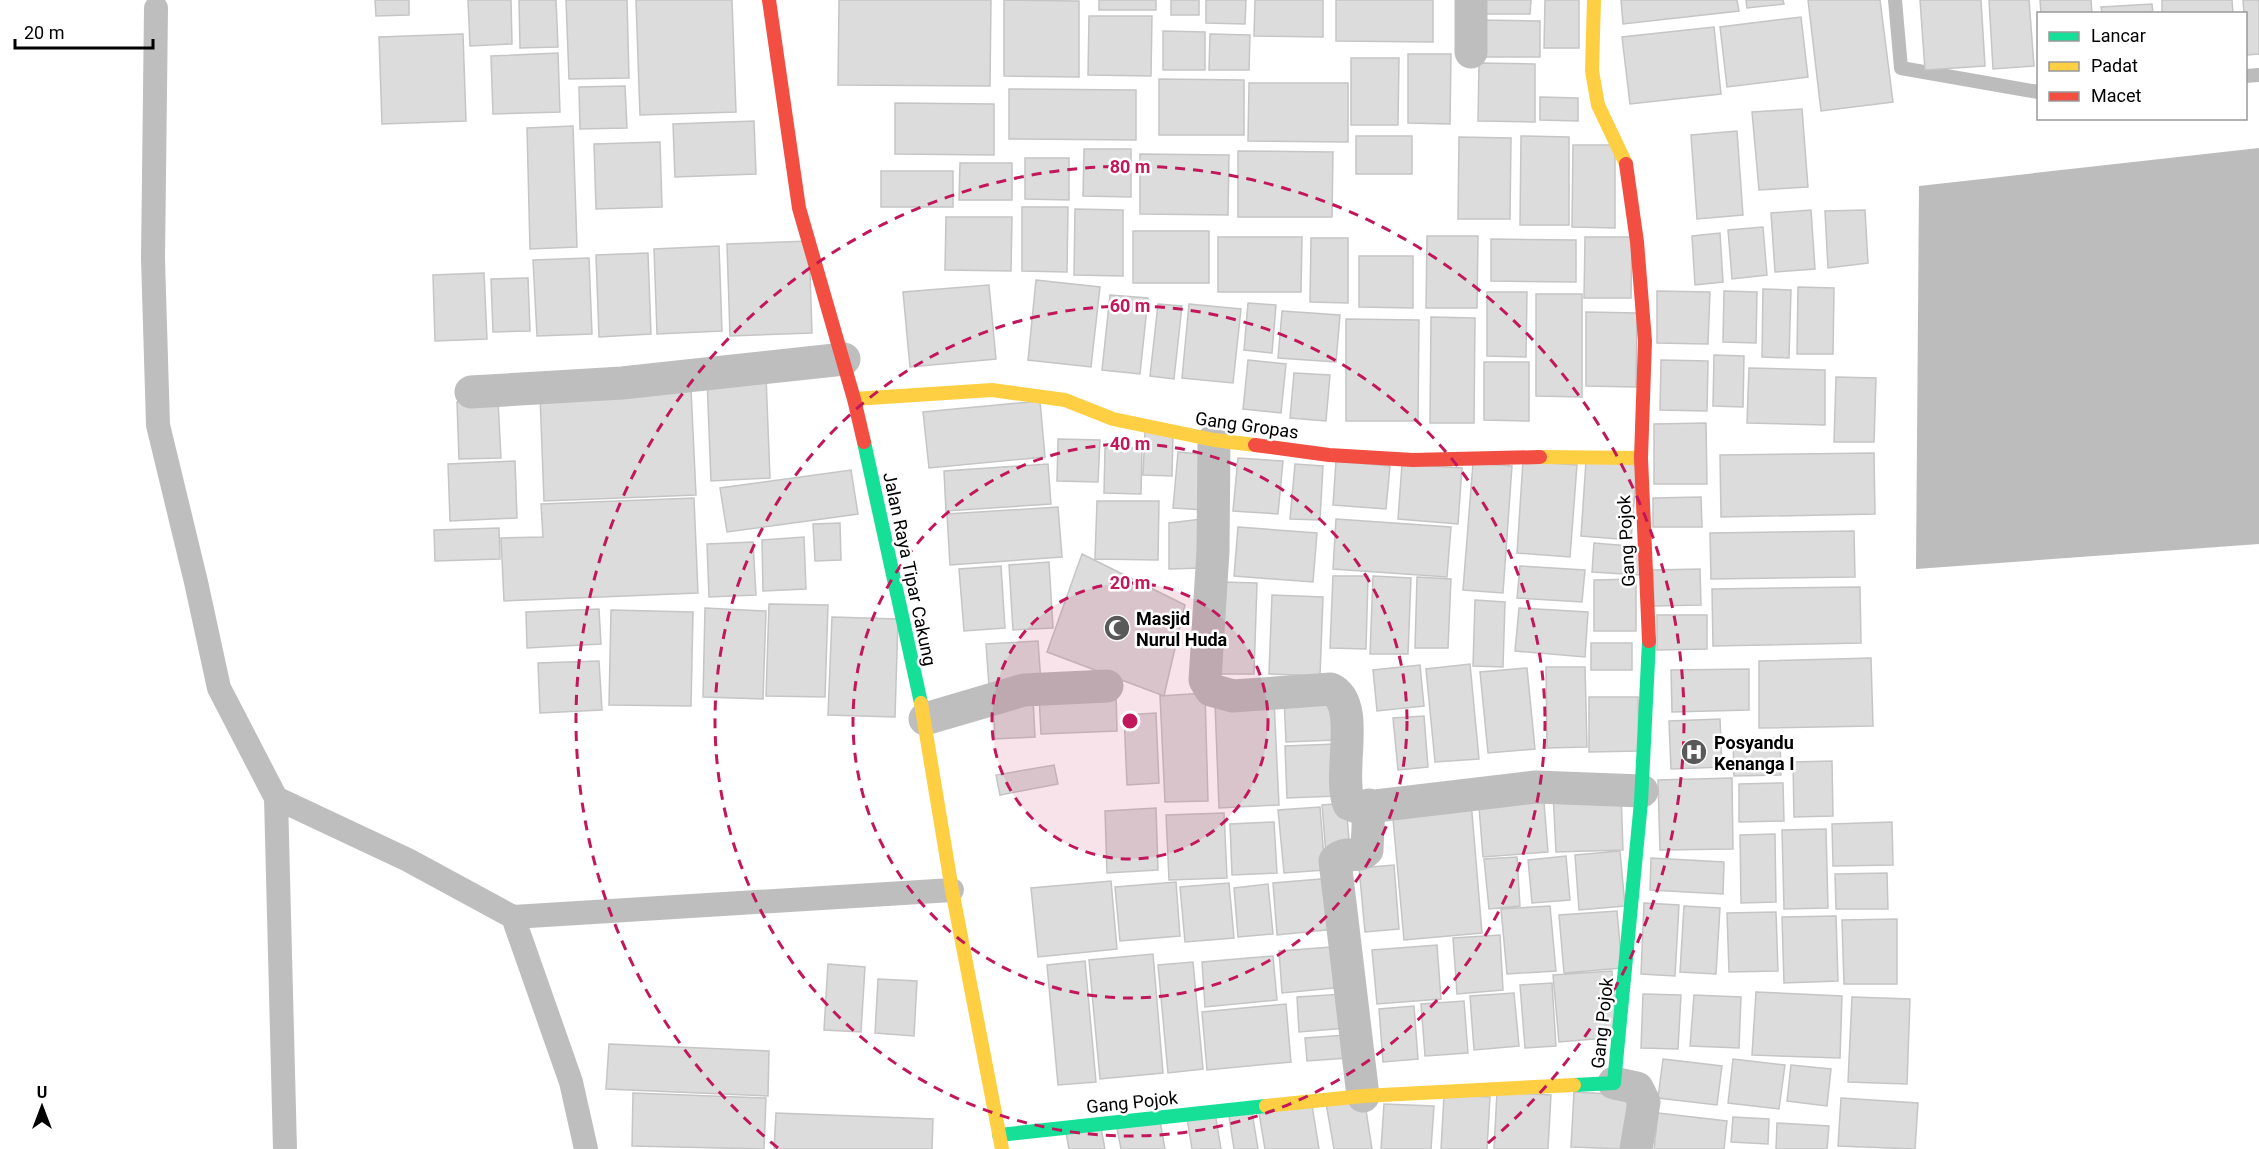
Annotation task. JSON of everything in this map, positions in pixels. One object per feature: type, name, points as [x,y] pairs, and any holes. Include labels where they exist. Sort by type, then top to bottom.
[{"type":"street","name":"Jalan Raya Tipar Cakung","points":[[769,0],[799,208],[855,399],[925,720],[952,890],[1000,1142]]},
{"type":"street","points":[[1471,0],[1471,52]]},
{"type":"street","name":"Gang Pojok","points":[[1000,1142],[1363,1096],[1614,1083],[1642,791],[1650,657],[1641,458],[1645,341],[1637,242],[1625,158],[1598,105],[1592,71],[1594,0]]},
{"type":"street","points":[[471,392],[622,383],[844,359]]},
{"type":"street","name":"Gang Gropas","points":[[855,399],[992,390],[1065,400],[1113,419],[1214,440],[1329,455],[1413,460],[1541,457],[1641,458]]},
{"type":"street","points":[[1214,440],[1213,551],[1205,680],[1211,690],[1233,696],[1331,689],[1339,693],[1346,703],[1345,794],[1349,804],[1354,807],[1536,787],[1642,791]]},
{"type":"street","points":[[925,720],[1024,690],[1107,686]]},
{"type":"street","points":[[1363,1096],[1335,861],[1342,855],[1362,854],[1367,850],[1369,805]]},
{"type":"street","points":[[1614,1083],[1637,1088],[1644,1102],[1636,1149]]},
{"type":"lane","points":[[156,8],[153,259],[158,425],[219,688],[276,798],[285,1149]]},
{"type":"lane","points":[[276,798],[408,860],[513,917],[952,890]]},
{"type":"lane","points":[[513,917],[571,1082],[586,1149]]},
{"type":"shaded area","points":[[2259,148],[2259,544],[1916,569],[1919,186]]},
{"type":"building","points":[[375,0],[409,0],[409,15],[376,16]]},
{"type":"building","points":[[468,0],[511,0],[512,44],[470,46]]},
{"type":"building","points":[[519,0],[556,0],[558,47],[520,48]]},
{"type":"building","points":[[566,0],[627,0],[629,78],[569,79]]},
{"type":"building","points":[[636,0],[732,0],[736,112],[640,115]]},
{"type":"building","points":[[839,0],[991,0],[990,86],[838,85]]},
{"type":"building","points":[[1004,0],[1079,1],[1079,77],[1004,76]]},
{"type":"building","points":[[1099,0],[1156,0],[1156,10],[1099,10]]},
{"type":"building","points":[[1171,0],[1199,0],[1199,15],[1171,15]]},
{"type":"building","points":[[1206,0],[1246,0],[1245,24],[1206,23]]},
{"type":"building","points":[[1255,0],[1323,0],[1323,37],[1254,36]]},
{"type":"building","points":[[1336,0],[1433,0],[1433,42],[1336,41]]},
{"type":"building","points":[[1472,0],[1531,0],[1530,14],[1472,14]]},
{"type":"building","points":[[1545,0],[1579,0],[1579,48],[1544,48]]},
{"type":"building","points":[[1621,0],[1737,0],[1739,11],[1623,24]]},
{"type":"building","points":[[1746,0],[1783,0],[1784,4],[1747,8]]},
{"type":"building","points":[[1808,0],[1880,0],[1893,102],[1821,111]]},
{"type":"building","points":[[1920,0],[1981,0],[1985,66],[1925,70]]},
{"type":"building","points":[[1989,0],[2029,0],[2034,66],[1993,69]]},
{"type":"building","points":[[2040,0],[2091,0],[2092,12],[2041,12]]},
{"type":"building","points":[[2162,0],[2232,0],[2233,12],[2162,12]]},
{"type":"building","points":[[2243,0],[2259,0],[2259,54],[2247,55],[2247,12],[2244,12]]},
{"type":"building","points":[[2152,4],[2153,12],[2102,12],[2101,7]]},
{"type":"building","points":[[1089,16],[1152,16],[1151,76],[1088,75]]},
{"type":"building","points":[[1801,17],[1808,77],[1727,87],[1720,27]]},
{"type":"building","points":[[1479,20],[1540,21],[1540,57],[1479,57]]},
{"type":"building","points":[[1714,27],[1721,94],[1630,104],[1622,37]]},
{"type":"building","points":[[1163,31],[1205,32],[1205,70],[1163,70]]},
{"type":"building","points":[[463,34],[466,121],[382,124],[379,37]]},
{"type":"building","points":[[1210,34],[1250,35],[1249,70],[1209,70]]},
{"type":"building","points":[[558,53],[560,112],[493,114],[491,56]]},
{"type":"building","points":[[1408,54],[1451,54],[1450,124],[1408,123]]},
{"type":"building","points":[[1351,58],[1399,58],[1398,125],[1351,125]]},
{"type":"building","points":[[1479,63],[1535,64],[1535,122],[1478,121]]},
{"type":"building","points":[[1159,79],[1244,80],[1244,135],[1159,135]]},
{"type":"building","points":[[1249,83],[1348,83],[1348,142],[1248,141]]},
{"type":"building","points":[[625,86],[627,128],[580,129],[579,87]]},
{"type":"building","points":[[1009,89],[1136,90],[1136,140],[1009,139]]},
{"type":"building","points":[[1540,97],[1578,98],[1578,121],[1540,120]]},
{"type":"building","points":[[895,103],[994,104],[994,155],[895,154]]},
{"type":"building","points":[[1802,109],[1808,187],[1759,190],[1752,112]]},
{"type":"building","points":[[754,121],[756,174],[675,177],[673,124]]},
{"type":"building","points":[[573,126],[577,247],[530,249],[527,128]]},
{"type":"building","points":[[1737,131],[1743,215],[1697,219],[1691,135]]},
{"type":"building","points":[[1356,136],[1412,136],[1412,174],[1356,174]]},
{"type":"building","points":[[1521,136],[1569,137],[1569,225],[1520,225]]},
{"type":"building","points":[[1459,137],[1511,138],[1510,219],[1458,219]]},
{"type":"building","points":[[660,142],[662,207],[596,209],[594,144]]},
{"type":"building","points":[[1573,145],[1615,145],[1615,228],[1572,227]]},
{"type":"building","points":[[1084,149],[1131,149],[1131,197],[1083,196]]},
{"type":"building","points":[[1238,151],[1333,152],[1332,217],[1238,217]]},
{"type":"building","points":[[1140,154],[1229,155],[1228,215],[1140,214]]},
{"type":"building","points":[[1025,158],[1069,158],[1069,200],[1025,199]]},
{"type":"building","points":[[960,163],[1012,163],[1012,200],[959,200]]},
{"type":"building","points":[[881,171],[953,171],[953,207],[881,207]]},
{"type":"building","points":[[1022,207],[1068,207],[1067,272],[1022,271]]},
{"type":"building","points":[[1075,209],[1123,210],[1123,276],[1074,275]]},
{"type":"building","points":[[1811,210],[1815,269],[1775,272],[1771,213]]},
{"type":"building","points":[[1865,210],[1868,263],[1828,268],[1825,211]]},
{"type":"building","points":[[946,217],[1012,217],[1011,271],[945,270]]},
{"type":"building","points":[[1763,227],[1767,275],[1732,279],[1728,230]]},
{"type":"building","points":[[1133,231],[1209,231],[1209,283],[1133,283]]},
{"type":"building","points":[[1720,233],[1723,282],[1695,285],[1692,236]]},
{"type":"building","points":[[1427,236],[1478,236],[1477,308],[1426,308]]},
{"type":"building","points":[[1218,237],[1302,237],[1301,292],[1218,292]]},
{"type":"building","points":[[1585,237],[1632,237],[1631,298],[1584,298]]},
{"type":"building","points":[[1311,238],[1348,238],[1348,303],[1310,302]]},
{"type":"building","points":[[1491,239],[1576,240],[1576,282],[1491,281]]},
{"type":"building","points":[[809,241],[812,333],[730,336],[727,244]]},
{"type":"building","points":[[719,246],[722,331],[657,334],[654,249]]},
{"type":"building","points":[[648,253],[651,334],[599,337],[596,255]]},
{"type":"building","points":[[1359,256],[1413,256],[1413,308],[1359,307]]},
{"type":"building","points":[[589,258],[592,334],[537,336],[533,260]]},
{"type":"building","points":[[484,273],[487,339],[435,341],[433,275]]},
{"type":"building","points":[[528,278],[530,331],[493,332],[491,279]]},
{"type":"building","points":[[1036,280],[1100,287],[1091,367],[1028,360]]},
{"type":"building","points":[[989,285],[996,359],[910,367],[903,292]]},
{"type":"building","points":[[1798,287],[1834,288],[1833,354],[1797,354]]},
{"type":"building","points":[[1763,289],[1791,290],[1789,358],[1762,357]]},
{"type":"building","points":[[1657,291],[1710,292],[1708,344],[1657,343]]},
{"type":"building","points":[[1724,291],[1757,292],[1756,343],[1723,342]]},
{"type":"building","points":[[1487,292],[1527,292],[1526,357],[1487,356]]},
{"type":"building","points":[[1536,294],[1582,294],[1582,397],[1536,396]]},
{"type":"building","points":[[1110,295],[1148,298],[1140,374],[1102,370]]},
{"type":"building","points":[[1248,303],[1276,305],[1272,353],[1244,350]]},
{"type":"building","points":[[1158,304],[1182,306],[1174,379],[1150,376]]},
{"type":"building","points":[[1189,304],[1241,309],[1233,383],[1182,378]]},
{"type":"building","points":[[1282,311],[1340,315],[1336,362],[1278,358]]},
{"type":"building","points":[[1586,312],[1637,313],[1636,387],[1586,386]]},
{"type":"building","points":[[1431,317],[1475,318],[1474,423],[1430,423]]},
{"type":"building","points":[[1346,319],[1419,320],[1418,421],[1346,421]]},
{"type":"building","points":[[1714,355],[1744,356],[1743,407],[1713,406]]},
{"type":"building","points":[[1248,360],[1286,364],[1281,413],[1243,409]]},
{"type":"building","points":[[1661,360],[1708,361],[1707,411],[1660,410]]},
{"type":"building","points":[[1484,362],[1529,362],[1529,421],[1484,420]]},
{"type":"building","points":[[1749,368],[1825,370],[1825,425],[1747,423]]},
{"type":"building","points":[[1294,373],[1330,375],[1326,421],[1290,418]]},
{"type":"building","points":[[766,376],[770,478],[711,481],[707,378]]},
{"type":"building","points":[[1836,377],[1876,378],[1874,442],[1834,442]]},
{"type":"building","points":[[691,389],[696,495],[544,501],[540,395]]},
{"type":"building","points":[[498,400],[501,458],[459,459],[457,402]]},
{"type":"building","points":[[1040,401],[1045,457],[929,468],[923,412]]},
{"type":"building","points":[[1706,423],[1707,484],[1654,484],[1654,424]]},
{"type":"building","points":[[1145,431],[1173,433],[1172,476],[1143,475]]},
{"type":"building","points":[[1058,439],[1100,440],[1098,482],[1057,481]]},
{"type":"building","points":[[1105,448],[1142,448],[1141,494],[1104,493]]},
{"type":"building","points":[[1178,452],[1210,455],[1205,510],[1173,508]]},
{"type":"building","points":[[1874,453],[1875,514],[1721,517],[1720,455]]},
{"type":"building","points":[[1238,458],[1283,461],[1278,514],[1233,511]]},
{"type":"building","points":[[515,461],[517,518],[450,521],[448,464]]},
{"type":"building","points":[[1336,461],[1390,466],[1386,509],[1333,505]]},
{"type":"building","points":[[1523,461],[1577,465],[1570,557],[1517,553]]},
{"type":"building","points":[[1586,461],[1637,465],[1631,540],[1581,536]]},
{"type":"building","points":[[1473,463],[1512,466],[1503,593],[1463,590]]},
{"type":"building","points":[[1048,464],[1051,504],[946,511],[944,471]]},
{"type":"building","points":[[1295,464],[1323,466],[1320,520],[1290,519]]},
{"type":"building","points":[[1402,464],[1462,468],[1458,524],[1398,519]]},
{"type":"building","points":[[851,470],[858,514],[727,532],[720,488]]},
{"type":"building","points":[[1701,497],[1702,527],[1653,527],[1653,498]]},
{"type":"building","points":[[694,498],[698,593],[504,601],[501,538],[543,537],[541,504]]},
{"type":"building","points":[[1097,501],[1159,501],[1158,560],[1095,559]]},
{"type":"building","points":[[1058,507],[1062,557],[950,565],[947,514]]},
{"type":"building","points":[[1202,519],[1203,568],[1169,569],[1169,523]]},
{"type":"building","points":[[1336,519],[1451,527],[1447,577],[1333,569]]},
{"type":"building","points":[[840,523],[841,560],[815,561],[813,524]]},
{"type":"building","points":[[1238,527],[1317,533],[1313,582],[1234,576]]},
{"type":"building","points":[[499,528],[500,559],[435,561],[434,530]]},
{"type":"building","points":[[1854,531],[1855,577],[1711,579],[1710,533]]},
{"type":"building","points":[[804,537],[806,589],[763,591],[762,540]]},
{"type":"building","points":[[753,542],[756,595],[709,597],[707,544]]},
{"type":"building","points":[[1594,543],[1642,547],[1640,575],[1592,572]]},
{"type":"building","name":"Masjid Nurul Huda","points":[[1082,554],[1185,605],[1164,696],[1047,652]]},
{"type":"building","points":[[1049,562],[1053,628],[1013,630],[1009,565]]},
{"type":"building","points":[[1001,566],[1005,628],[964,631],[959,569]]},
{"type":"building","points":[[1520,566],[1585,570],[1582,602],[1517,598]]},
{"type":"building","points":[[1700,569],[1701,605],[1654,606],[1653,570]]},
{"type":"building","points":[[1333,576],[1368,576],[1366,649],[1330,648]]},
{"type":"building","points":[[1373,576],[1411,578],[1408,654],[1370,654]]},
{"type":"building","points":[[1417,577],[1451,579],[1448,648],[1415,648]]},
{"type":"building","points":[[1636,579],[1636,631],[1594,631],[1594,580]]},
{"type":"building","points":[[1222,582],[1257,583],[1254,674],[1219,674]]},
{"type":"building","points":[[1860,587],[1861,643],[1713,646],[1712,589]]},
{"type":"building","points":[[1272,595],[1323,597],[1320,676],[1269,674]]},
{"type":"building","points":[[1475,600],[1505,602],[1503,667],[1473,666]]},
{"type":"building","points":[[769,604],[828,605],[825,697],[766,696]]},
{"type":"building","points":[[705,608],[766,611],[763,699],[703,697]]},
{"type":"building","points":[[1519,608],[1588,612],[1585,657],[1515,651]]},
{"type":"building","points":[[599,609],[601,644],[527,648],[526,612]]},
{"type":"building","points":[[611,610],[693,612],[691,706],[609,705]]},
{"type":"building","points":[[1657,615],[1707,615],[1707,649],[1657,650]]},
{"type":"building","points":[[832,617],[898,619],[895,717],[828,715]]},
{"type":"building","points":[[1038,641],[1041,683],[989,686],[986,644]]},
{"type":"building","points":[[1591,643],[1632,643],[1632,670],[1591,670]]},
{"type":"building","points":[[1871,658],[1873,726],[1759,728],[1759,661]]},
{"type":"building","points":[[599,661],[602,710],[540,713],[538,663]]},
{"type":"building","points":[[1470,664],[1479,759],[1435,762],[1426,669]]},
{"type":"building","points":[[1420,665],[1424,706],[1377,711],[1373,670]]},
{"type":"building","points":[[1546,667],[1585,667],[1587,747],[1547,748]]},
{"type":"building","points":[[1527,668],[1535,749],[1488,753],[1480,672]]},
{"type":"building","points":[[1749,669],[1749,710],[1672,712],[1671,670]]},
{"type":"building","points":[[1116,691],[1117,731],[1041,734],[1039,695]]},
{"type":"building","points":[[1205,693],[1208,801],[1165,802],[1160,696]]},
{"type":"building","points":[[1334,696],[1336,740],[1286,742],[1284,698]]},
{"type":"building","points":[[1589,697],[1638,697],[1639,751],[1589,752]]},
{"type":"building","points":[[1033,698],[1035,737],[995,739],[993,700]]},
{"type":"building","points":[[1274,700],[1279,805],[1219,808],[1215,703]]},
{"type":"building","points":[[1156,713],[1159,783],[1127,785],[1124,715]]},
{"type":"building","points":[[1424,716],[1428,767],[1398,770],[1393,718]]},
{"type":"building","points":[[1720,719],[1722,767],[1671,769],[1669,721]]},
{"type":"building","points":[[1780,738],[1781,775],[1734,776],[1733,739]]},
{"type":"building","points":[[1335,744],[1337,796],[1287,798],[1285,746]]},
{"type":"building","points":[[1832,761],[1833,816],[1794,817],[1793,762]]},
{"type":"building","points":[[1054,765],[1058,784],[1000,795],[996,775]]},
{"type":"building","points":[[1732,778],[1733,849],[1660,850],[1658,780]]},
{"type":"building","points":[[1783,783],[1784,821],[1739,822],[1739,784]]},
{"type":"building","points":[[1543,790],[1548,852],[1483,857],[1478,795]]},
{"type":"building","points":[[1621,791],[1623,850],[1556,852],[1553,793]]},
{"type":"building","points":[[1471,801],[1482,933],[1404,940],[1392,808]]},
{"type":"building","points":[[1346,803],[1350,853],[1326,855],[1322,805]]},
{"type":"building","points":[[1320,807],[1325,870],[1284,873],[1278,810]]},
{"type":"building","points":[[1156,808],[1158,870],[1107,873],[1105,811]]},
{"type":"building","points":[[1224,813],[1227,878],[1169,880],[1166,815]]},
{"type":"building","points":[[1274,822],[1277,873],[1232,875],[1230,824]]},
{"type":"building","points":[[1892,822],[1893,865],[1833,866],[1832,824]]},
{"type":"building","points":[[1826,829],[1828,908],[1784,909],[1782,830]]},
{"type":"building","points":[[1775,834],[1776,902],[1741,903],[1740,835]]},
{"type":"building","points":[[1620,851],[1625,906],[1579,910],[1575,855]]},
{"type":"building","points":[[1566,856],[1570,900],[1532,903],[1528,860]]},
{"type":"building","points":[[1517,857],[1520,906],[1489,909],[1484,859]]},
{"type":"building","points":[[1651,858],[1724,862],[1723,894],[1650,890]]},
{"type":"building","points":[[1394,865],[1399,929],[1365,932],[1359,868]]},
{"type":"building","points":[[1887,873],[1888,909],[1836,909],[1835,874]]},
{"type":"building","points":[[1332,878],[1336,929],[1277,935],[1273,883]]},
{"type":"building","points":[[1111,881],[1117,949],[1038,957],[1031,888]]},
{"type":"building","points":[[1176,882],[1180,936],[1120,941],[1115,887]]},
{"type":"building","points":[[1229,883],[1234,938],[1185,942],[1180,887]]},
{"type":"building","points":[[1268,884],[1273,934],[1238,937],[1234,888]]},
{"type":"building","points":[[1644,903],[1679,905],[1675,976],[1641,974]]},
{"type":"building","points":[[1550,906],[1556,971],[1507,974],[1501,909]]},
{"type":"building","points":[[1684,906],[1720,908],[1716,974],[1680,972]]},
{"type":"building","points":[[1617,911],[1622,968],[1564,973],[1559,915]]},
{"type":"building","points":[[1776,912],[1778,971],[1729,972],[1727,913]]},
{"type":"building","points":[[1836,916],[1838,981],[1784,983],[1782,917]]},
{"type":"building","points":[[1897,919],[1897,984],[1844,984],[1842,920]]},
{"type":"building","points":[[1500,935],[1503,990],[1457,994],[1453,938]]},
{"type":"building","points":[[1437,945],[1441,999],[1377,1004],[1372,950]]},
{"type":"building","points":[[1331,947],[1334,988],[1282,993],[1279,951]]},
{"type":"building","points":[[1153,954],[1163,1073],[1100,1079],[1089,960]]},
{"type":"building","points":[[1273,956],[1277,1000],[1205,1007],[1202,962]]},
{"type":"building","points":[[1085,961],[1096,1082],[1058,1085],[1047,965]]},
{"type":"building","points":[[1193,962],[1203,1069],[1168,1073],[1158,965]]},
{"type":"building","points":[[828,964],[865,967],[861,1032],[824,1030]]},
{"type":"building","points":[[1612,971],[1618,1037],[1559,1042],[1553,975]]},
{"type":"building","points":[[878,979],[917,981],[914,1036],[875,1033]]},
{"type":"building","points":[[1552,983],[1556,1046],[1525,1048],[1520,985]]},
{"type":"building","points":[[1756,992],[1842,996],[1840,1058],[1752,1055]]},
{"type":"building","points":[[1514,993],[1519,1046],[1474,1050],[1470,996]]},
{"type":"building","points":[[1344,994],[1347,1028],[1299,1032],[1297,997]]},
{"type":"building","points":[[1643,994],[1681,995],[1678,1049],[1641,1048]]},
{"type":"building","points":[[1694,995],[1741,997],[1739,1048],[1690,1046]]},
{"type":"building","points":[[1852,997],[1910,999],[1907,1084],[1848,1082]]},
{"type":"building","points":[[1464,1001],[1468,1053],[1425,1056],[1421,1004]]},
{"type":"building","points":[[1286,1004],[1291,1062],[1207,1070],[1202,1012]]},
{"type":"building","points":[[1414,1006],[1418,1059],[1383,1062],[1379,1009]]},
{"type":"building","points":[[1346,1035],[1348,1058],[1307,1061],[1305,1038]]},
{"type":"building","points":[[609,1044],[769,1051],[768,1096],[606,1089]]},
{"type":"building","points":[[1663,1059],[1722,1066],[1717,1105],[1658,1098]]},
{"type":"building","points":[[1733,1059],[1785,1065],[1779,1109],[1728,1103]]},
{"type":"building","points":[[1791,1065],[1831,1069],[1827,1106],[1787,1101]]},
{"type":"building","points":[[1497,1092],[1551,1095],[1548,1149],[1494,1149]]},
{"type":"building","points":[[1574,1092],[1628,1095],[1625,1149],[1571,1147]]},
{"type":"building","points":[[633,1093],[766,1098],[764,1149],[632,1146]]},
{"type":"building","points":[[1444,1095],[1490,1097],[1487,1149],[1441,1149]]},
{"type":"building","points":[[1364,1097],[1372,1149],[1334,1149],[1326,1103]]},
{"type":"building","points":[[1841,1098],[1918,1103],[1915,1149],[1838,1146]]},
{"type":"building","points":[[1384,1104],[1434,1106],[1431,1149],[1381,1149]]},
{"type":"building","points":[[1312,1105],[1319,1149],[1265,1149],[1259,1113]]},
{"type":"building","points":[[1252,1112],[1258,1149],[1234,1149],[1229,1116]]},
{"type":"building","points":[[776,1113],[933,1119],[932,1149],[774,1149]]},
{"type":"building","points":[[1215,1113],[1221,1149],[1192,1149],[1187,1118]]},
{"type":"building","points":[[1658,1113],[1727,1121],[1724,1149],[1654,1149]]},
{"type":"building","points":[[1733,1117],[1769,1119],[1768,1144],[1731,1142]]},
{"type":"building","points":[[1160,1121],[1165,1149],[1121,1149],[1117,1128]]},
{"type":"building","points":[[1777,1123],[1829,1126],[1827,1149],[1776,1149]]},
{"type":"building","points":[[1101,1128],[1105,1149],[1069,1149],[1066,1133]]},
{"type":"waterway","points":[[1895,0],[1901,68],[2037,92]]},
{"type":"waterway","points":[[2247,76],[2259,75]]},
{"type":"traffic: fast","points":[[864,442],[921,703]]},
{"type":"traffic: fast","points":[[1574,1085],[1614,1083],[1641,802],[1649,641]]},
{"type":"traffic: fast","points":[[999,1135],[1266,1106]]},
{"type":"traffic: slow","points":[[1594,0],[1592,71],[1598,105],[1626,164]]},
{"type":"traffic: slow","points":[[854,399],[992,390],[1065,400],[1113,419],[1214,440],[1255,445]]},
{"type":"traffic: slow","points":[[1540,457],[1641,458]]},
{"type":"traffic: slow","points":[[921,703],[952,890],[1002,1149]]},
{"type":"traffic: slow","points":[[1266,1106],[1363,1096],[1574,1085]]},
{"type":"traffic: jam","points":[[769,0],[799,208],[854,399],[864,442]]},
{"type":"traffic: jam","points":[[1626,164],[1637,242],[1645,341],[1641,458],[1649,641]]},
{"type":"traffic: jam","points":[[1255,445],[1329,455],[1413,460],[1540,457]]},
{"type":"place","name":"Masjid Nurul Huda","points":[[1117,628]]},
{"type":"place","name":"Posyandu Kenanga I","points":[[1694,752]]}]
